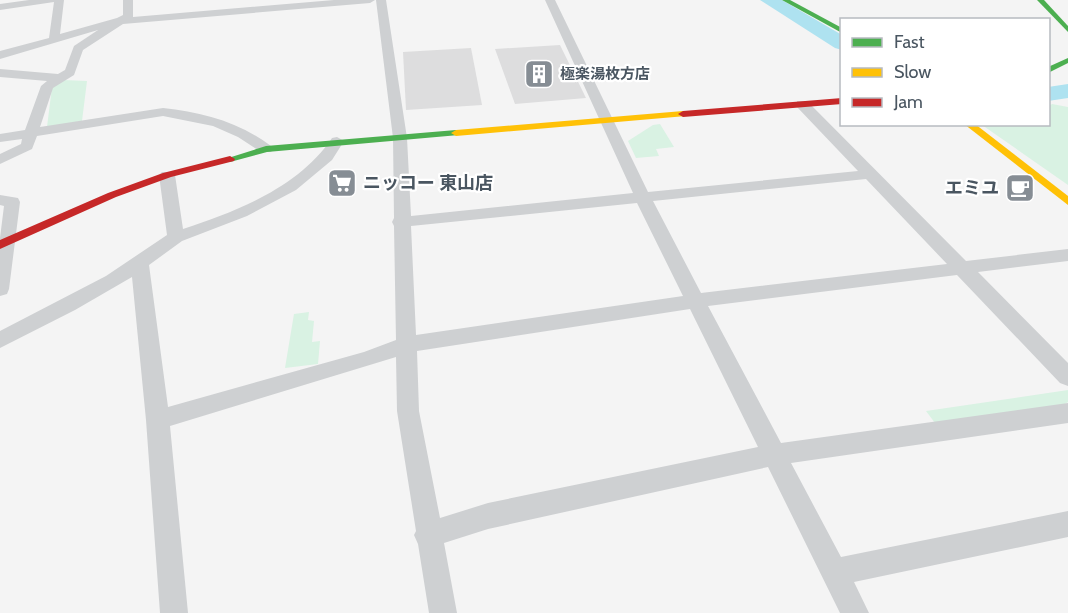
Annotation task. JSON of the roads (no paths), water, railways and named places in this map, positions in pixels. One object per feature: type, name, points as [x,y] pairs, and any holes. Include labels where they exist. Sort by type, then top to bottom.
[{"type":"street","points":[[0,7],[51,0]]},
{"type":"street","points":[[54,39],[58,0]]},
{"type":"street","points":[[0,160],[27,146],[34,132],[47,86],[70,72],[78,48],[128,16],[128,0]]},
{"type":"street","points":[[0,55],[119,21],[370,0]]},
{"type":"street","points":[[381,0],[399,132],[400,222],[408,411],[427,535],[443,613]]},
{"type":"street","points":[[550,0],[695,301],[855,613]]},
{"type":"street","points":[[785,0],[840,30]]},
{"type":"street","points":[[1040,0],[1068,30]]},
{"type":"street","points":[[1050,70],[1068,60]]},
{"type":"street","points":[[0,73],[60,78]]},
{"type":"street","points":[[0,340],[95,292],[140,265],[176,237],[275,196],[302,179],[333,151],[337,141],[344,134],[399,132],[606,115],[840,89]]},
{"type":"street","points":[[606,115],[840,101]]},
{"type":"street","points":[[802,105],[1068,377]]},
{"type":"street","points":[[0,138],[163,111],[184,113],[212,121],[254,138],[266,149]]},
{"type":"street","points":[[971,126],[1068,202]]},
{"type":"street","points":[[3,242],[112,195],[167,175],[266,149],[337,141]]},
{"type":"street","points":[[400,222],[871,174]]},
{"type":"street","points":[[167,175],[176,237]]},
{"type":"street","points":[[0,200],[12,202],[3,242],[0,289]]},
{"type":"street","points":[[158,420],[368,359],[405,345],[695,301],[1068,255]]},
{"type":"street","points":[[140,265],[158,420],[174,613]]},
{"type":"street","points":[[427,535],[488,516],[774,455],[1068,413]]},
{"type":"street","points":[[834,572],[1068,524]]},
{"type":"waterway","points":[[769,0],[840,43]]},
{"type":"waterway","points":[[1050,94],[1068,91]]},
{"type":"place","name":"極楽湯枚方店","points":[[539,74]]},
{"type":"place","name":"ニッコー 東山店","points":[[342,183]]},
{"type":"place","name":"エミユ","points":[[1020,188]]}]
